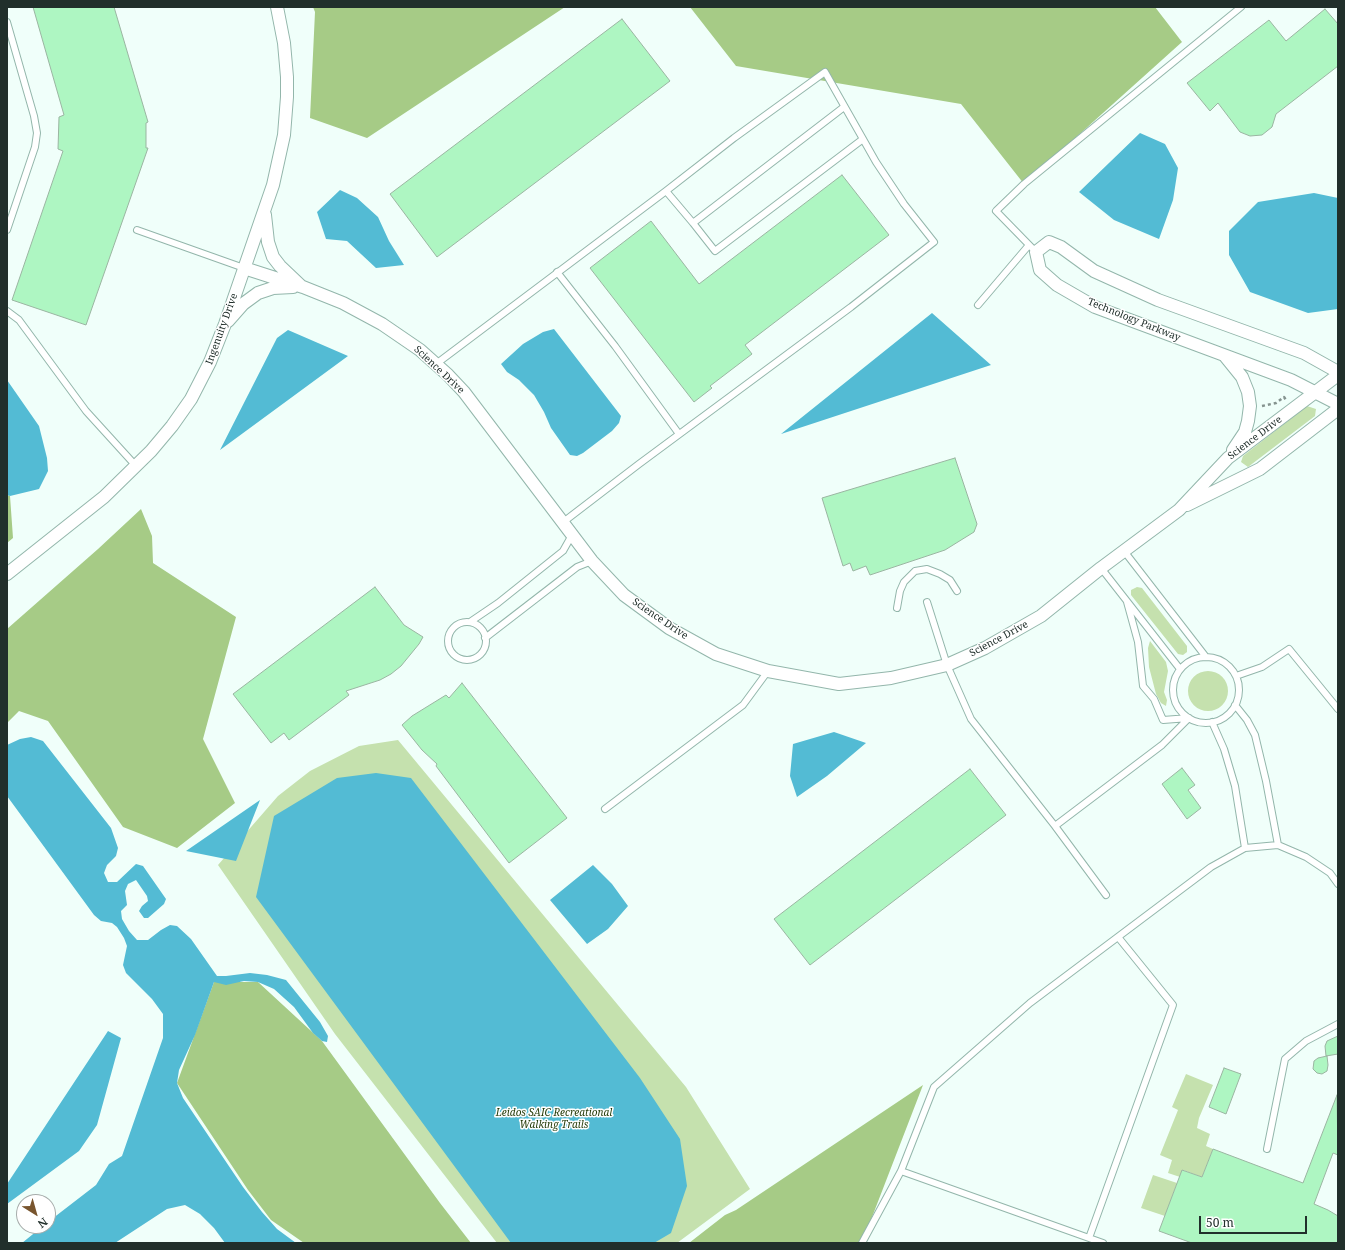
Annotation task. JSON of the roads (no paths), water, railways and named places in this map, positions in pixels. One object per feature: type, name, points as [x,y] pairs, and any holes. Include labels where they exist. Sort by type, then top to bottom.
[{"type":"street","name":"Ingenuity Drive","points":[[7,574],[104,496],[136,466],[166,434],[191,399],[210,362],[225,324],[273,185],[284,135],[287,97],[284,43],[277,7]]},
{"type":"street","points":[[264,210],[268,242],[273,256],[280,266],[302,287]]},
{"type":"street","points":[[1033,248],[1048,242],[1062,247],[1094,271],[1158,300],[1304,353],[1338,374]]},
{"type":"street","name":"Technology Parkway","points":[[1033,248],[1040,270],[1057,285],[1096,307],[1291,380],[1338,404]]},
{"type":"street","name":"Science Drive","points":[[244,268],[302,287],[343,303],[373,318],[406,340],[436,364],[464,392],[592,561],[624,595],[669,628],[716,654],[768,671],[839,684],[891,678],[947,664],[985,648],[1041,616],[1101,568],[1179,510],[1260,469],[1338,409]]},
{"type":"street","points":[[225,324],[243,304],[258,293],[273,288],[302,287]]},
{"type":"street","points":[[1224,355],[1242,376],[1248,392],[1250,406],[1245,432],[1228,458]]},
{"type":"street","name":"Science Drive","points":[[1179,510],[1228,458],[1338,374]]},
{"type":"lane","points":[[978,305],[1033,248],[996,211],[1024,184],[1242,7]]},
{"type":"lane","points":[[7,22],[34,116],[37,133],[35,148],[7,230]]},
{"type":"lane","points":[[436,364],[734,138],[825,72],[876,162],[904,204],[934,242],[851,307],[679,434],[562,523]]},
{"type":"lane","points":[[693,224],[844,107]]},
{"type":"lane","points":[[666,191],[715,252],[863,140]]},
{"type":"lane","points":[[137,230],[244,268]]},
{"type":"lane","points":[[557,272],[615,346],[679,434]]},
{"type":"lane","points":[[7,310],[19,320],[86,411],[136,466]]},
{"type":"lane","points":[[470,622],[480,628],[485,638],[485,647],[478,656],[473,659],[466,660],[455,655],[451,650],[448,638],[450,632],[459,624],[470,622],[526,581],[563,551],[572,535]]},
{"type":"lane","points":[[1124,551],[1206,657]]},
{"type":"lane","points":[[485,638],[577,567],[592,561]]},
{"type":"lane","points":[[1101,568],[1180,669]]},
{"type":"lane","points":[[897,608],[900,591],[904,582],[915,571],[928,569],[940,574],[950,580],[957,591]]},
{"type":"lane","points":[[927,602],[947,664],[971,719],[1055,826],[1106,895]]},
{"type":"lane","points":[[1127,602],[1138,642],[1143,686],[1154,699],[1163,720],[1189,718]]},
{"type":"lane","points":[[1236,676],[1262,667],[1289,649],[1338,709]]},
{"type":"lane","points":[[1206,657],[1216,658],[1231,668],[1236,676],[1239,686],[1238,696],[1230,713],[1222,719],[1212,722],[1196,722],[1180,711],[1174,701],[1172,690],[1174,679],[1180,669],[1187,662],[1196,658],[1206,657]]},
{"type":"lane","points":[[605,809],[743,705],[768,671]]},
{"type":"lane","points":[[1235,705],[1247,720],[1255,735],[1266,781],[1278,845]]},
{"type":"lane","points":[[1055,826],[1162,745],[1189,718]]},
{"type":"lane","points":[[1212,722],[1224,749],[1235,786],[1244,848]]},
{"type":"lane","points":[[862,1243],[902,1172],[934,1087],[1030,1003],[1211,867],[1244,848],[1278,845],[1306,857],[1330,873],[1338,884]]},
{"type":"lane","points":[[1089,1238],[1173,1005],[1118,937]]},
{"type":"lane","points":[[1267,1149],[1285,1059],[1306,1041],[1338,1024]]},
{"type":"lane","points":[[902,1172],[1104,1243]]},
{"type":"water","points":[[1140,133],[1165,144],[1178,168],[1173,200],[1159,239],[1114,220],[1079,192]]},
{"type":"water","points":[[340,190],[357,198],[378,217],[389,241],[404,265],[376,268],[347,241],[326,239],[317,212]]},
{"type":"water","points":[[1314,193],[1338,198],[1338,309],[1308,313],[1250,292],[1229,255],[1229,231],[1258,202]]},
{"type":"water","points":[[932,313],[991,365],[781,434]]},
{"type":"water","points":[[554,329],[621,416],[619,423],[612,431],[577,456],[570,455],[551,428],[534,395],[519,380],[507,372],[501,364],[523,344],[543,332]]},
{"type":"water","points":[[288,330],[348,356],[220,450],[277,338]]},
{"type":"water","points":[[7,380],[39,426],[47,458],[48,471],[39,489],[10,496],[7,495]]},
{"type":"water","points":[[834,732],[866,743],[827,776],[797,797],[790,776],[793,744]]},
{"type":"water","points":[[31,737],[43,741],[111,828],[118,848],[116,856],[107,865],[104,873],[108,882],[117,882],[136,864],[143,866],[166,899],[164,904],[148,918],[144,918],[139,911],[148,901],[147,896],[136,880],[128,884],[125,891],[127,905],[121,911],[122,919],[129,931],[137,940],[148,940],[170,925],[177,926],[191,939],[217,976],[250,973],[267,975],[286,980],[320,1022],[328,1036],[327,1042],[322,1041],[313,1033],[294,1007],[274,989],[258,982],[244,981],[226,985],[214,982],[195,1035],[179,1070],[177,1083],[183,1098],[243,1187],[277,1229],[296,1243],[225,1243],[214,1228],[200,1214],[185,1205],[167,1209],[115,1243],[22,1243],[33,1234],[56,1234],[56,1216],[96,1185],[109,1164],[122,1156],[163,1038],[163,1014],[152,999],[126,973],[123,965],[127,946],[117,927],[112,923],[101,921],[94,915],[7,796],[7,745],[20,739]]},
{"type":"water","name":"Leidos SAIC Recreational Walking Trails","points":[[376,773],[411,778],[640,1078],[680,1139],[687,1186],[671,1233],[654,1243],[511,1243],[256,897],[274,816],[337,778]]},
{"type":"water","points":[[260,800],[236,861],[186,851]]},
{"type":"water","points":[[593,865],[612,884],[628,906],[608,929],[587,944],[550,900]]},
{"type":"water","points":[[108,1031],[121,1038],[97,1125],[79,1151],[21,1194],[16,1194],[16,1197],[7,1204],[7,1184]]}]
